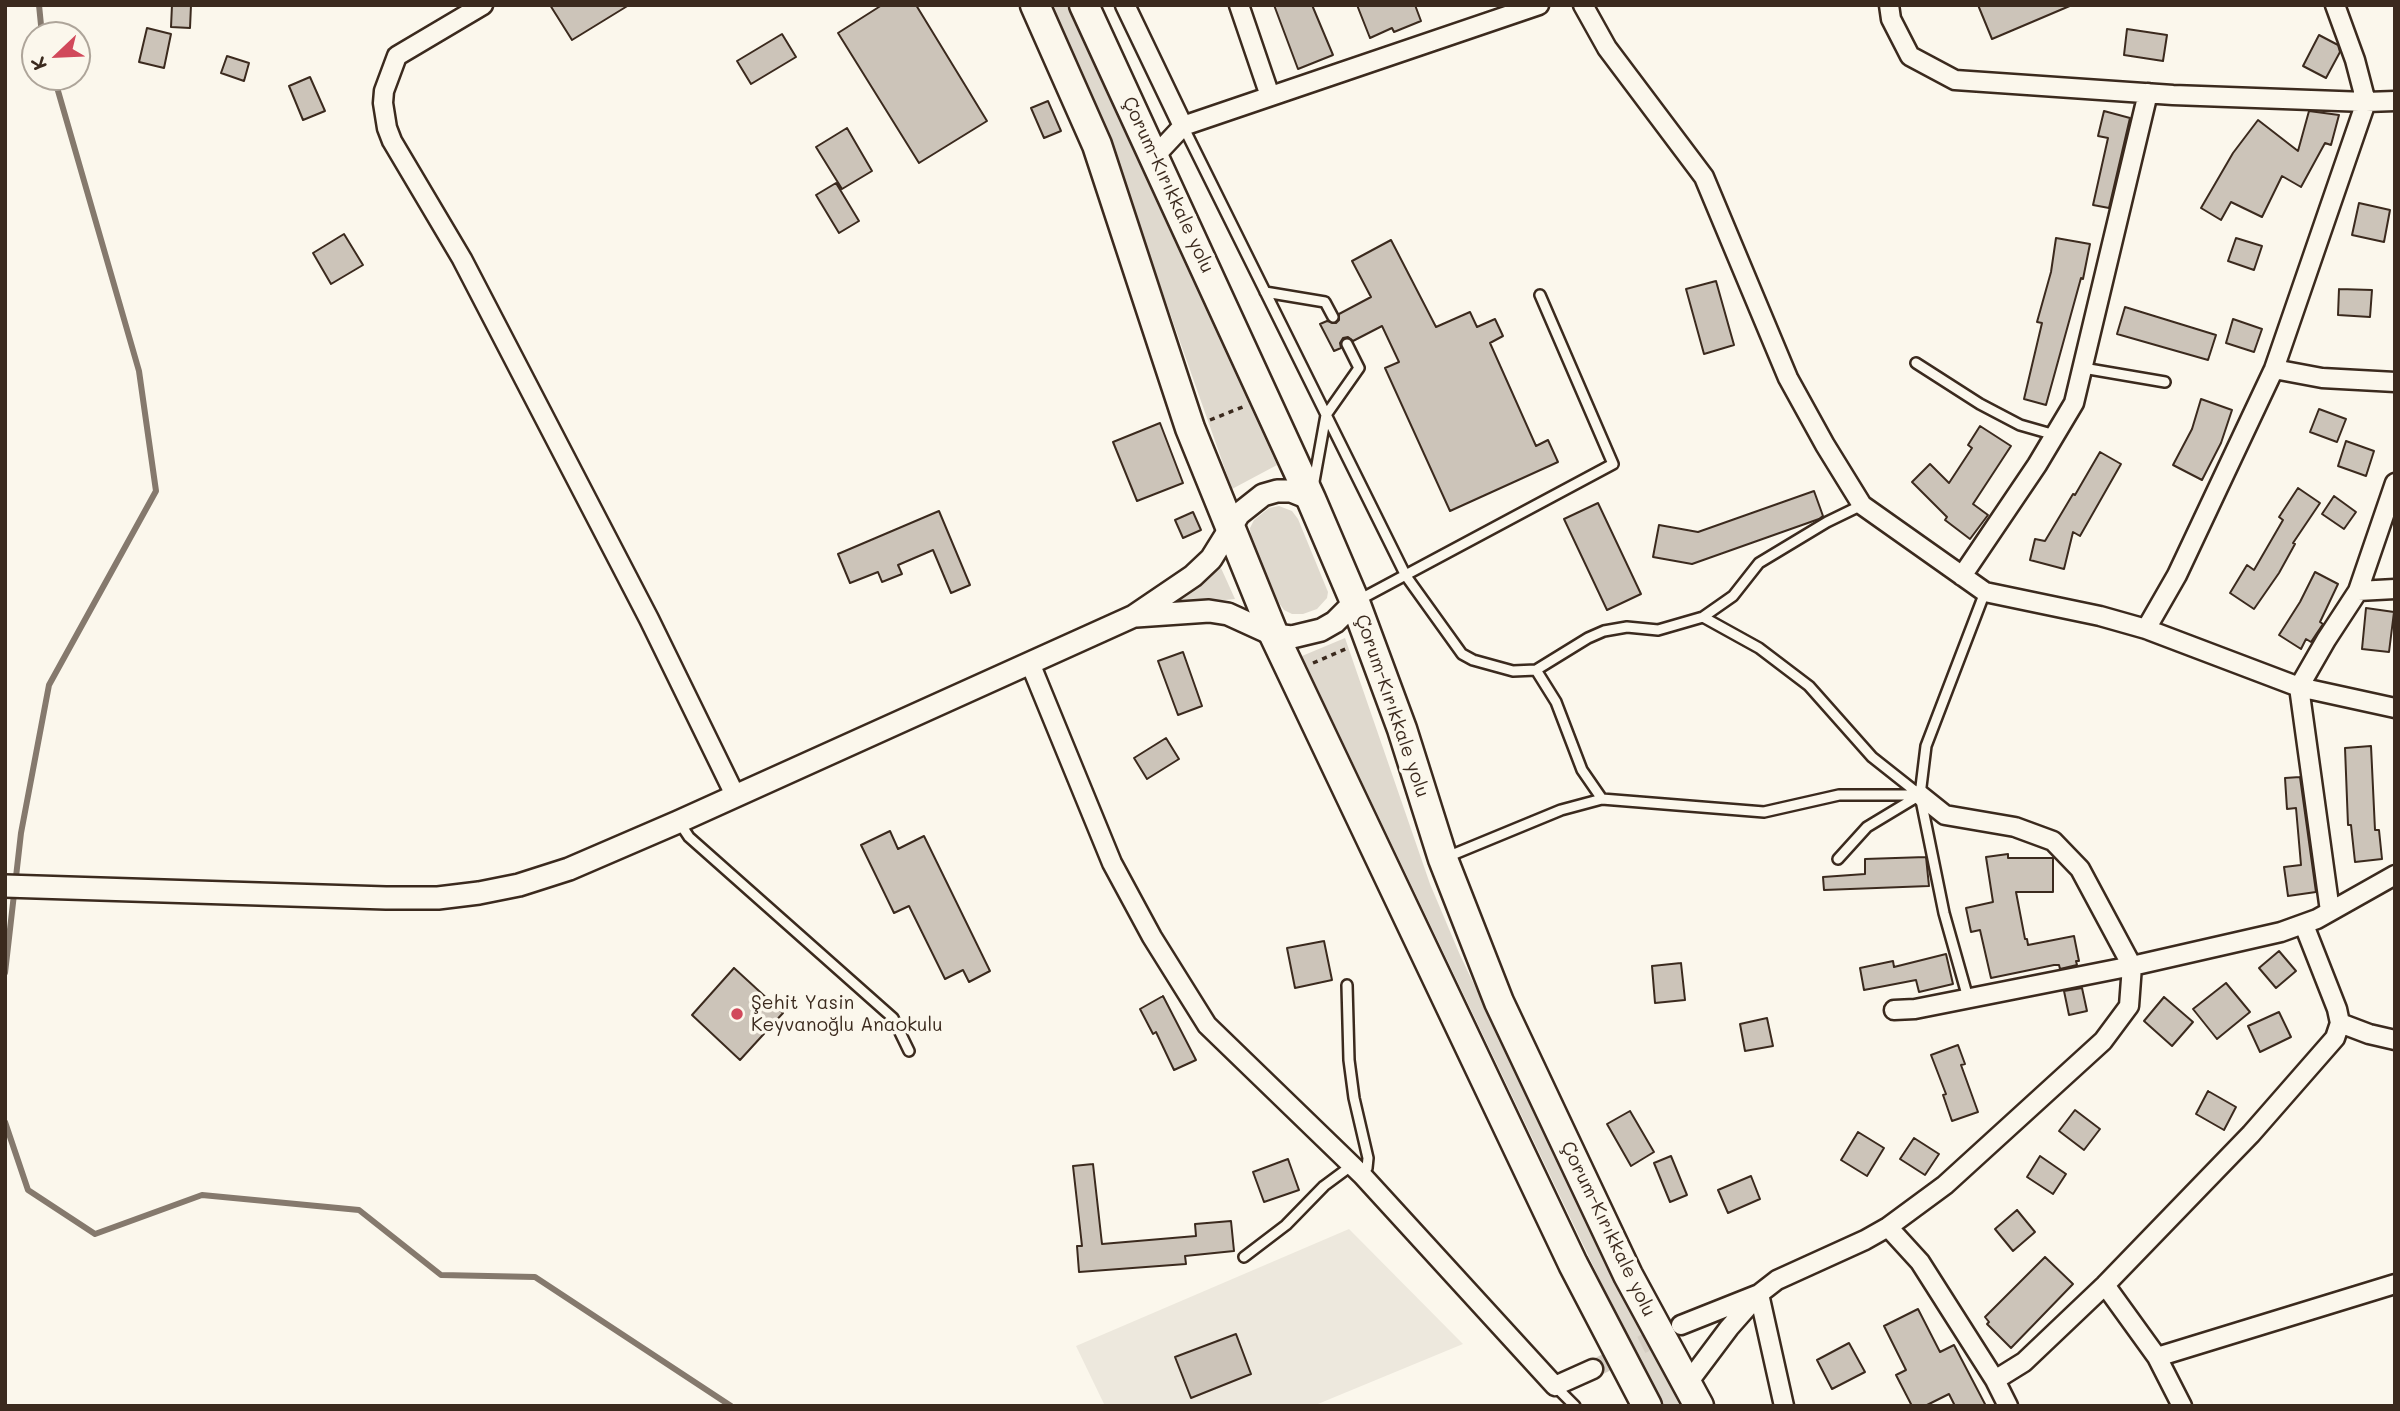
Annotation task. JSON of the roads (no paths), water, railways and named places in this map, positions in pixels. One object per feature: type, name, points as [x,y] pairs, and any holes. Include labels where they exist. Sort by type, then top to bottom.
[{"type":"highway","points":[[1035,5],[1097,145],[1190,428],[1274,635],[1573,1264],[1647,1406]]},
{"type":"highway","name":"Çorum-Kırıkkale yolu","points":[[1084,5],[1265,397],[1355,602],[1402,729],[1443,859],[1499,1002],[1628,1275],[1693,1395]]},
{"type":"street","points":[[484,5],[397,56],[384,90],[383,103],[391,141],[462,259],[649,619],[735,795]]},
{"type":"street","points":[[1125,5],[1183,126]]},
{"type":"street","points":[[1239,5],[1270,96]]},
{"type":"street","points":[[1155,156],[1183,126],[1539,5]]},
{"type":"street","points":[[1583,5],[1607,48],[1704,177],[1788,378],[1862,505],[1985,592],[2100,616],[2146,629],[2299,687],[2395,708]]},
{"type":"street","points":[[1889,5],[1891,19],[1910,56],[1955,80],[2148,93],[2395,101]]},
{"type":"street","points":[[2146,629],[2177,575],[2274,369],[2366,102],[2355,60],[2335,5]]},
{"type":"street","points":[[1962,576],[2074,403],[2148,93]]},
{"type":"street","points":[[2274,369],[2322,378],[2395,382]]},
{"type":"street","points":[[2330,911],[2299,687],[2358,591],[2395,483]]},
{"type":"street","points":[[13,886],[438,898],[519,885],[569,869],[678,822],[1134,616],[1193,576],[1210,559],[1229,527],[1248,505],[1263,495],[1291,491],[1311,499]]},
{"type":"street","points":[[2358,591],[2395,589]]},
{"type":"street","points":[[1134,616],[1209,611],[1228,614],[1274,635],[1292,636],[1321,630],[1341,618],[1355,602]]},
{"type":"street","points":[[1030,663],[1112,863],[1195,1009],[1219,1039],[1356,1170],[1555,1387],[1592,1369]]},
{"type":"street","points":[[1693,1395],[1729,1328],[1759,1294],[1777,1280],[1865,1241],[1945,1185],[2103,1041],[2129,1006],[2132,966],[2080,869],[2053,841],[2015,827],[1945,815],[1920,795]]},
{"type":"street","points":[[1894,1010],[1915,1009],[2132,966],[2304,925],[2395,875]]},
{"type":"street","points":[[1995,1380],[2024,1362],[2105,1284],[2251,1134],[2335,1038],[2340,1023],[2334,1000],[2304,925]]},
{"type":"street","points":[[2340,1023],[2395,1040]]},
{"type":"street","points":[[1888,1227],[1920,1262],[1995,1380],[2008,1406]]},
{"type":"street","points":[[2105,1284],[2157,1357],[2182,1406]]},
{"type":"street","points":[[2157,1357],[2395,1284]]},
{"type":"street","points":[[1681,1325],[1759,1294]]},
{"type":"street","points":[[1759,1294],[1784,1406]]},
{"type":"lane","points":[[1183,126],[1406,576],[1462,654],[1473,660],[1513,671],[1536,670],[1604,631],[1627,628],[1658,630],[1703,617],[1733,596],[1759,563],[1827,522],[1862,505]]},
{"type":"lane","points":[[1265,292],[1325,302],[1333,317]]},
{"type":"lane","points":[[1355,602],[1613,464],[1540,295]]},
{"type":"lane","points":[[1311,499],[1326,415],[1359,368],[1347,344]]},
{"type":"lane","points":[[1916,363],[1980,404],[2020,425],[2055,435]]},
{"type":"lane","points":[[2083,368],[2165,382]]},
{"type":"lane","points":[[1968,998],[1944,913],[1920,795],[1926,746],[1985,592]]},
{"type":"lane","points":[[1703,617],[1759,648],[1809,686],[1872,757],[1920,795]]},
{"type":"lane","points":[[1536,670],[1556,702],[1582,770],[1602,799]]},
{"type":"lane","points":[[1443,859],[1561,810],[1602,799],[1764,812],[1839,795],[1920,795]]},
{"type":"lane","points":[[1838,859],[1867,827],[1920,795]]},
{"type":"lane","points":[[678,822],[689,837],[893,1018],[909,1051]]},
{"type":"lane","points":[[1244,1257],[1286,1225],[1324,1186],[1356,1170],[1367,1168],[1368,1158],[1358,1118],[1349,1060],[1347,985]]},
{"type":"lane","points":[[1555,1387],[1575,1406]]},
{"type":"waterway","points":[[39,5],[41,21]]},
{"type":"waterway","points":[[5,973],[21,833],[49,685],[156,491],[139,371],[58,91]]},
{"type":"waterway","points":[[5,1122],[28,1190],[95,1234],[202,1195],[359,1210],[441,1275],[535,1277],[731,1406]]},
{"type":"tunnel","points":[[1593,1369],[1669,1331]]},
{"type":"place","name":"Şehit Yasin Keyvanoğlu Anaokulu","points":[[737,1014]]}]
